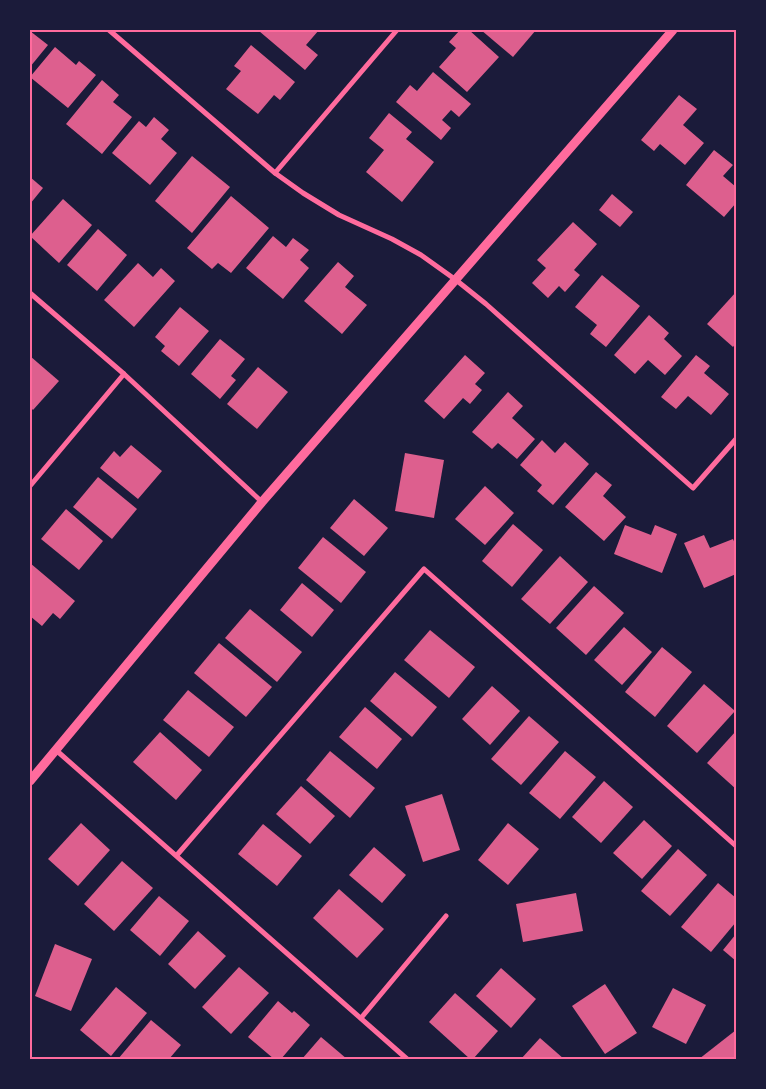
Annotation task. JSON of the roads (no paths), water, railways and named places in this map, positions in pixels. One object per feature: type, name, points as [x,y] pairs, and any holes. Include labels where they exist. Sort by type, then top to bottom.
[{"type":"street","points":[[109,30],[276,173],[303,193],[338,214],[392,239],[421,255],[456,280],[486,304],[692,488],[736,439]]},
{"type":"street","points":[[276,173],[397,30]]},
{"type":"street","points":[[30,781],[57,751],[262,502],[673,30]]},
{"type":"street","points":[[30,293],[124,374],[262,502]]},
{"type":"street","points":[[30,486],[124,374]]},
{"type":"street","points":[[177,855],[424,569],[736,846]]},
{"type":"street","points":[[57,751],[408,1059]]},
{"type":"street","points":[[361,1018],[446,916]]}]
